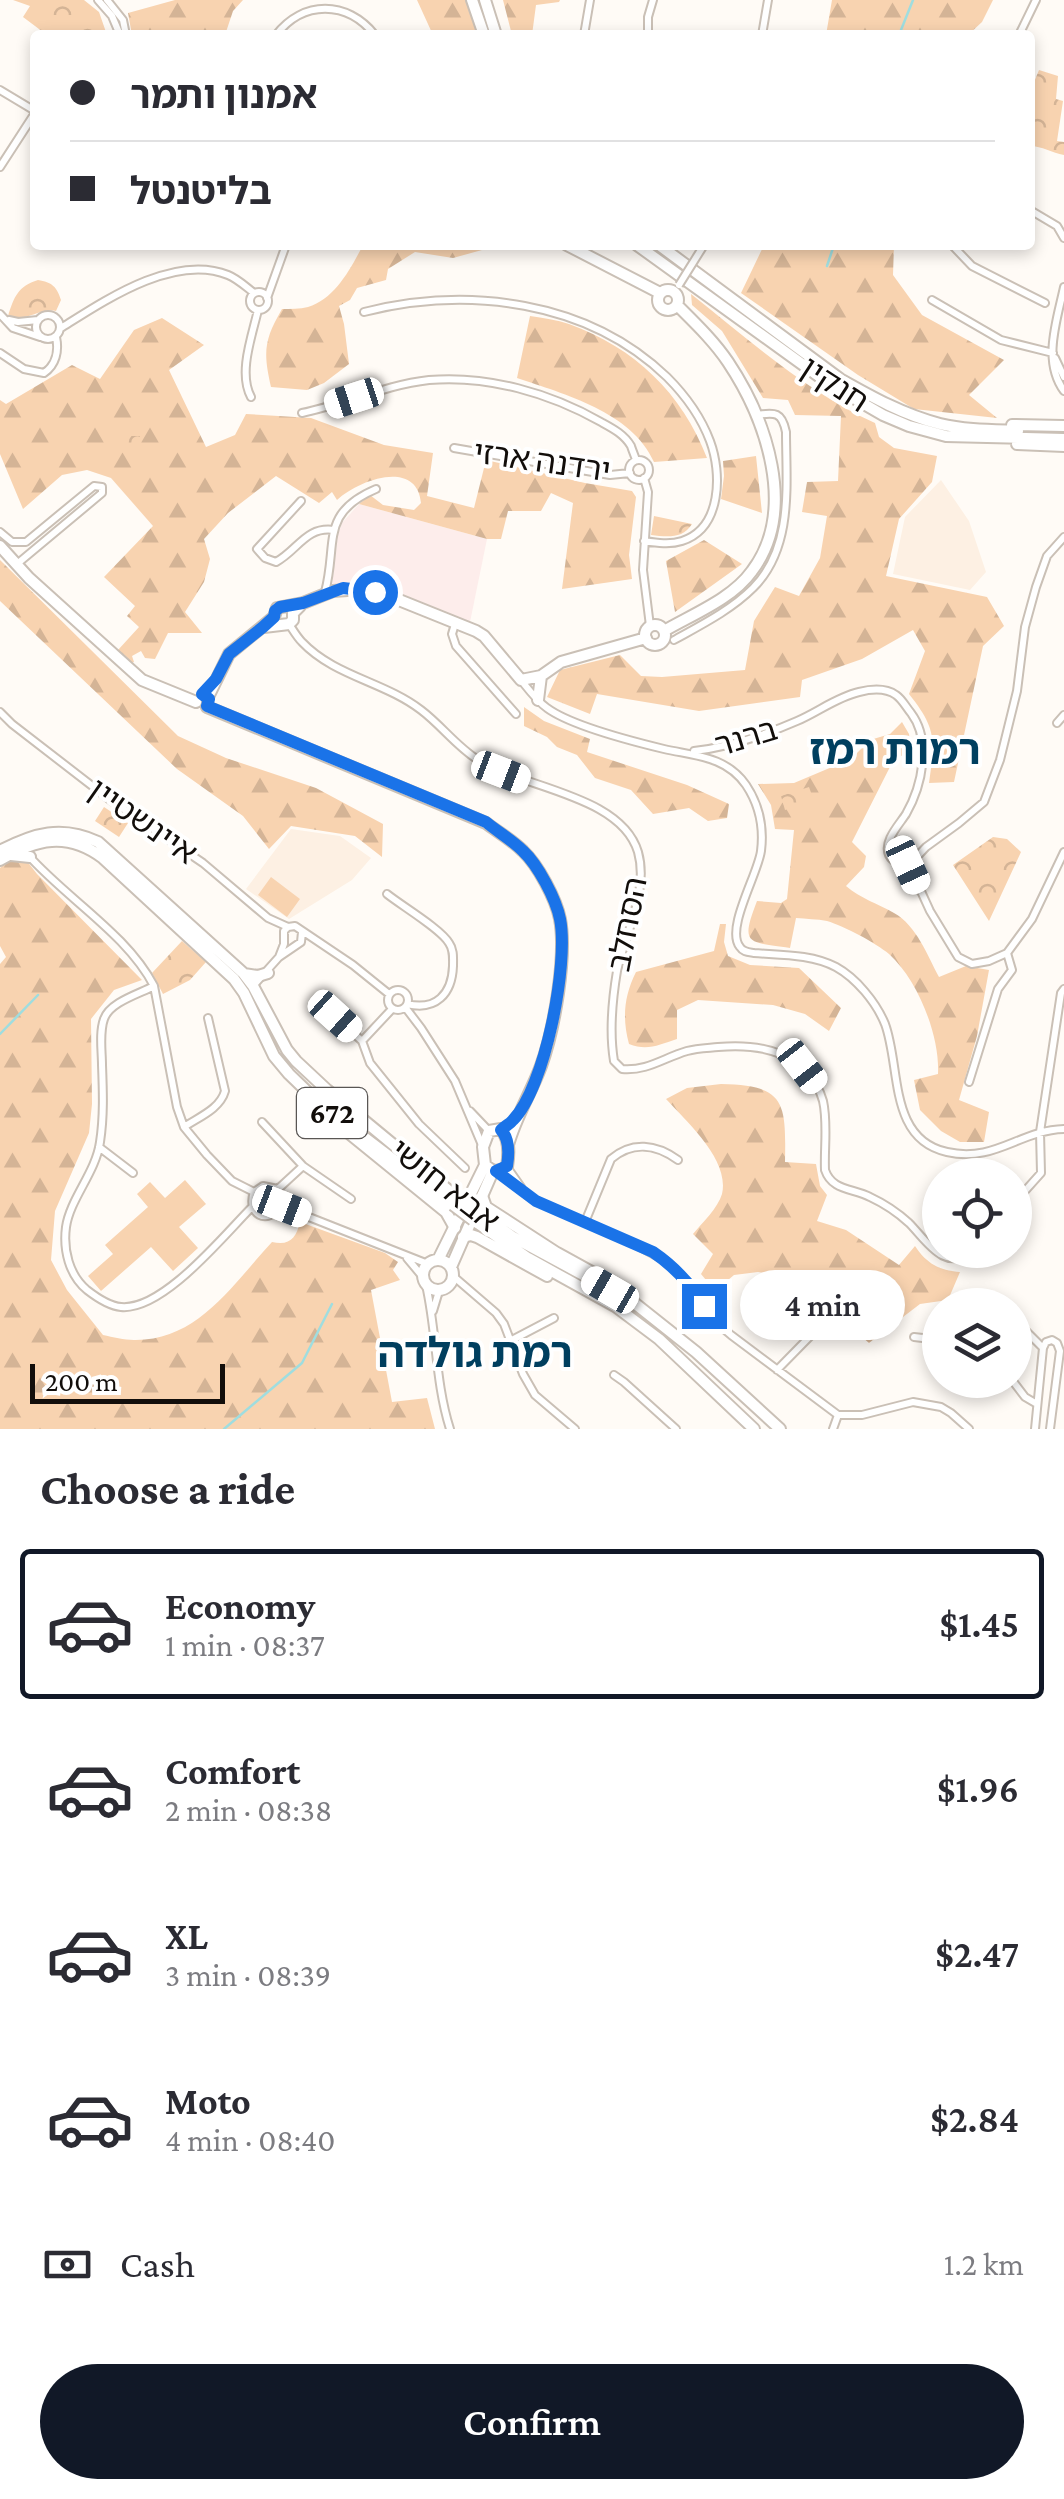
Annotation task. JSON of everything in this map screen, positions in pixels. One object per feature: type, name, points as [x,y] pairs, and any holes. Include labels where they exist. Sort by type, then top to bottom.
[{"type":"main road","points":[[472,0],[482,30]]},
{"type":"main road","points":[[484,0],[494,30]]},
{"type":"main road","points":[[576,250],[660,293],[677,288],[677,305]]},
{"type":"main road","name":"חנקין","points":[[644,250],[831,386],[909,426],[946,436],[1064,436]]},
{"type":"main road","name":"חנקין","points":[[666,250],[840,379],[918,417],[960,428],[1064,436]]},
{"type":"main road","points":[[660,293],[662,308],[668,310],[677,305]]},
{"type":"main road","points":[[664,631],[743,582],[767,544],[772,526],[773,482],[757,416],[727,360],[677,305]]},
{"type":"main road","points":[[0,546],[142,680],[176,695],[203,699],[230,717],[486,822],[525,852],[545,882],[560,918],[560,974],[550,1033],[542,1064],[515,1119],[508,1145],[495,1168],[459,1232],[454,1277],[448,1286],[434,1290],[424,1281],[433,1262],[459,1232],[482,1196],[495,1168]]},
{"type":"main road","points":[[203,699],[229,654],[263,627],[303,603],[352,588],[375,592],[484,636],[520,680],[541,676],[561,662],[648,632],[657,625],[664,631]]},
{"type":"main road","points":[[648,632],[650,642],[658,644],[664,631]]},
{"type":"main road","points":[[538,700],[541,676]]},
{"type":"main road","name":"אבא חושי","points":[[32,848],[66,832],[98,842],[243,973],[274,1056],[318,1102],[528,1258],[615,1306],[659,1339],[754,1429]]},
{"type":"main road","name":"אבא חושי","points":[[3,855],[67,841],[94,850],[248,990],[296,1061],[456,1202]]},
{"type":"main road","points":[[3,855],[32,848]]},
{"type":"main road","points":[[243,973],[258,976],[268,972]]},
{"type":"main road","points":[[318,1102],[350,1136],[446,1212],[459,1232],[476,1237],[659,1339]]},
{"type":"main road","points":[[495,1168],[483,1147],[495,1130],[515,1119]]},
{"type":"main road","points":[[495,1130],[504,1132],[508,1145]]},
{"type":"main road","points":[[482,1196],[486,1207],[556,1253],[606,1278],[633,1302]]},
{"type":"main road","name":"אבא חושי","points":[[476,1216],[633,1302],[696,1352],[780,1429]]},
{"type":"main road","points":[[433,1262],[448,1264],[454,1277]]},
{"type":"street","points":[[98,0],[120,30]]},
{"type":"street","points":[[107,0],[123,20],[123,30]]},
{"type":"street","points":[[585,30],[590,0]]},
{"type":"street","points":[[648,30],[653,0]]},
{"type":"street","points":[[763,30],[768,0]]},
{"type":"street","points":[[1021,30],[1036,0]]},
{"type":"street","points":[[279,30],[305,8],[324,4],[357,16],[370,30]]},
{"type":"street","points":[[0,90],[30,109]]},
{"type":"street","points":[[0,167],[30,120]]},
{"type":"street","points":[[1035,213],[1062,229]]},
{"type":"street","points":[[253,306],[266,306],[284,250]]},
{"type":"street","points":[[677,288],[701,250]]},
{"type":"street","points":[[957,250],[972,266],[1045,303]]},
{"type":"street","points":[[0,354],[36,373],[47,372],[56,360],[60,325],[110,296],[186,270],[211,270],[235,278],[268,298]]},
{"type":"street","points":[[235,278],[253,306]]},
{"type":"street","points":[[251,397],[245,375],[253,306],[257,292],[274,278]]},
{"type":"street","points":[[1064,286],[1053,352],[1056,379],[1064,392]]},
{"type":"street","points":[[364,312],[436,300],[493,300],[549,311],[607,334],[652,364],[679,390],[700,421],[714,453],[715,500],[705,525],[686,540],[644,542]]},
{"type":"street","points":[[932,300],[1001,340],[1053,352]]},
{"type":"street","points":[[2,316],[18,322],[50,315],[60,325]]},
{"type":"street","points":[[2,316],[14,328],[43,338],[56,337]]},
{"type":"street","points":[[38,320],[36,327],[56,355]]},
{"type":"street","points":[[1036,350],[1054,339]]},
{"type":"street","points":[[1053,352],[1064,377]]},
{"type":"street","points":[[302,414],[416,382],[479,382],[545,396],[583,412],[624,438],[636,460]]},
{"type":"street","points":[[674,640],[754,588],[778,546],[786,506],[786,432],[780,416],[757,416]]},
{"type":"street","name":"ירדנה ארזי","points":[[454,448],[610,475],[630,473]]},
{"type":"street","points":[[636,460],[649,467],[644,478],[630,473],[636,460]]},
{"type":"street","points":[[644,478],[648,492],[642,570],[648,632]]},
{"type":"street","points":[[0,532],[12,542],[26,542],[94,486],[102,487],[102,493],[17,564]]},
{"type":"street","points":[[325,594],[334,530],[343,510],[376,490]]},
{"type":"street","points":[[301,500],[257,549],[266,558],[276,562],[310,534],[334,530]]},
{"type":"street","points":[[1064,537],[1047,556],[1036,587],[1017,691],[1000,760],[984,802],[908,865],[958,957],[972,964],[1007,953],[1032,918],[1064,852]]},
{"type":"street","name":"הסחלב","points":[[285,617],[302,643],[324,660],[420,708],[478,760],[600,810],[627,832],[636,847],[640,872],[613,1000],[614,1061],[622,1069],[639,1070],[690,1049],[731,1046],[781,1052],[802,1066],[816,1083],[823,1103],[828,1179],[891,1208],[922,1237]]},
{"type":"street","points":[[456,622],[452,634],[456,646],[516,714]]},
{"type":"street","points":[[520,680],[549,710],[603,731],[726,764]]},
{"type":"street","name":"ברנר","points":[[688,752],[726,746],[796,722],[864,690],[884,690],[898,696],[916,720],[922,742],[920,782],[888,850],[896,862],[908,865]]},
{"type":"street","name":"איינשטיין","points":[[0,712],[109,799],[202,863],[268,918],[288,927]]},
{"type":"street","points":[[1057,724],[1064,714]]},
{"type":"street","points":[[726,746],[726,764],[745,783],[762,818],[758,866],[737,920],[740,947],[754,953],[824,962],[848,974],[881,1015],[901,1108],[910,1126],[932,1148],[984,1154],[1040,1132],[1064,1129]]},
{"type":"street","points":[[32,848],[136,959],[154,986],[184,1127],[232,1180],[254,1192]]},
{"type":"street","points":[[387,894],[448,940],[453,952],[449,989],[431,1005],[392,1009],[389,994]]},
{"type":"street","points":[[279,958],[283,934],[288,927],[298,927],[389,994]]},
{"type":"street","points":[[248,990],[298,943],[302,932]]},
{"type":"street","points":[[284,940],[289,945],[322,944]]},
{"type":"street","points":[[969,1082],[998,989],[1012,970],[1007,953]]},
{"type":"street","points":[[154,986],[118,1004],[104,1018],[100,1147],[66,1223],[65,1241],[74,1275],[105,1302],[121,1307],[139,1305],[161,1296],[252,1206]]},
{"type":"street","points":[[1032,1183],[1041,1173],[1040,1132],[1064,989]]},
{"type":"street","points":[[389,994],[395,990],[404,992],[408,998],[406,1006]]},
{"type":"street","points":[[320,1002],[362,1041],[370,1063],[419,1124],[465,1168]]},
{"type":"street","points":[[406,1006],[455,1081],[483,1147]]},
{"type":"street","points":[[362,1041],[392,1009]]},
{"type":"street","points":[[184,1127],[220,1104],[224,1097],[208,1018]]},
{"type":"street","points":[[466,1106],[495,1130]]},
{"type":"street","points":[[262,1122],[304,1166],[351,1199]]},
{"type":"street","points":[[100,1147],[133,1174]]},
{"type":"street","points":[[584,1222],[611,1159],[619,1152],[628,1148],[656,1148],[678,1160]]},
{"type":"street","points":[[278,1190],[304,1166]]},
{"type":"street","points":[[495,1168],[536,1201],[666,1261],[690,1284],[712,1318],[838,1415],[862,1415],[906,1402],[923,1403],[951,1413],[968,1429]]},
{"type":"street","points":[[268,1185],[278,1190],[282,1206],[275,1214],[264,1216],[255,1211],[251,1202],[254,1192],[268,1185]]},
{"type":"street","points":[[282,1206],[406,1257],[433,1262]]},
{"type":"street","points":[[406,1257],[424,1281],[432,1312],[450,1429]]},
{"type":"street","points":[[454,1277],[496,1312],[536,1395],[575,1429]]},
{"type":"street","points":[[432,1312],[439,1291]]},
{"type":"street","points":[[512,1340],[554,1318]]},
{"type":"street","points":[[776,1370],[825,1321]]},
{"type":"street","points":[[914,1337],[922,1338]]},
{"type":"street","points":[[1032,1337],[1043,1348]]},
{"type":"street","points":[[1035,1429],[1043,1348],[1052,1340],[1060,1351],[1050,1429]]},
{"type":"street","points":[[614,1375],[676,1429]]},
{"type":"street","points":[[1026,1398],[1037,1404]]},
{"type":"street","points":[[833,1429],[838,1415]]},
{"type":"shaded area","points":[[941,480],[969,521],[986,572],[970,590],[893,574],[905,517]]},
{"type":"shaded area","points":[[359,504],[487,539],[470,622],[381,590],[353,584],[332,586],[338,534],[342,523]]},
{"type":"shaded area","points":[[291,829],[340,836],[371,858],[352,880],[289,919],[246,889]]},
{"type":"green space","points":[[13,0],[84,0],[99,12],[105,30],[40,30],[23,17],[30,6]]},
{"type":"green space","points":[[175,0],[243,0],[233,11],[227,30],[131,30],[128,13]]},
{"type":"green space","points":[[417,0],[466,0],[475,30],[431,30]]},
{"type":"green space","points":[[503,0],[560,0],[536,5],[533,30],[511,30]]},
{"type":"green space","points":[[832,0],[993,0],[973,30],[827,30]]},
{"type":"green space","points":[[1039,70],[1058,76],[1056,99],[1063,101],[1057,141],[1064,142],[1064,155],[1035,147],[1035,80]]},
{"type":"green space","points":[[360,250],[482,250],[453,258],[415,252],[388,269],[386,280],[357,288],[350,300],[339,306],[349,364],[307,390],[271,387],[267,346],[282,309],[318,303],[341,282]]},
{"type":"green space","points":[[762,250],[894,250],[893,275],[922,315],[1004,360],[969,395],[997,418],[914,409],[741,293]]},
{"type":"green space","points":[[38,280],[58,292],[61,300],[56,311],[21,318],[8,316],[18,293]]},
{"type":"green space","points":[[691,294],[802,381],[875,423],[879,437],[894,448],[937,456],[932,482],[899,519],[886,576],[987,597],[1004,626],[983,646],[954,782],[929,783],[932,736],[909,694],[925,651],[913,630],[862,659],[802,680],[800,697],[699,711],[597,694],[590,714],[547,697],[560,670],[620,655],[641,676],[745,670],[754,621],[775,587],[799,596],[820,558],[827,516],[802,512],[807,482],[838,481],[841,416],[795,415],[788,400],[763,398],[722,331],[692,305]]},
{"type":"green space","points":[[530,316],[569,324],[593,334],[635,360],[670,393],[707,458],[654,462],[644,445],[613,418],[575,398],[517,378]]},
{"type":"green space","points":[[162,318],[204,345],[169,370],[206,447],[235,435],[246,414],[311,418],[384,445],[433,453],[427,496],[474,508],[486,460],[632,491],[636,497],[629,555],[632,579],[562,589],[573,503],[551,493],[541,511],[508,511],[501,539],[487,539],[359,504],[370,495],[383,505],[414,510],[421,503],[417,489],[398,477],[372,480],[337,500],[332,492],[319,503],[276,476],[228,513],[204,539],[210,559],[204,582],[185,612],[202,633],[168,633],[155,659],[145,658],[141,651],[132,656],[134,662],[130,663],[118,650],[139,627],[127,616],[135,606],[104,577],[153,526],[111,478],[87,470],[62,475],[23,509],[0,454],[0,400],[6,404],[72,365],[100,379],[134,330]]},
{"type":"green space","points":[[116,436],[140,436],[140,453],[116,452]]},
{"type":"green space","points":[[756,456],[762,513],[721,499],[723,461]]},
{"type":"green space","points":[[654,516],[692,524],[679,535],[651,535]]},
{"type":"green space","points":[[704,540],[742,564],[675,612],[666,561]]},
{"type":"green space","points":[[0,560],[178,736],[226,758],[316,788],[383,824],[382,857],[355,836],[291,826],[269,849],[243,816],[177,769],[0,601]]},
{"type":"green space","points":[[524,707],[544,721],[590,739],[587,752],[687,785],[729,804],[727,818],[708,821],[689,808],[653,814],[631,790],[595,778],[577,755],[524,726]]},
{"type":"green space","points":[[902,722],[911,750],[893,761],[852,842],[866,856],[864,867],[846,886],[909,925],[939,977],[966,966],[989,970],[977,1036],[959,1100],[989,1112],[984,1142],[960,1142],[941,1131],[920,1110],[914,1080],[938,1074],[935,1043],[918,993],[889,954],[860,935],[823,920],[796,918],[790,948],[756,942],[749,934],[757,901],[781,903],[787,899],[794,830],[775,829],[771,805],[758,784],[794,783],[851,759],[870,740],[890,734]]},
{"type":"green space","points":[[809,787],[814,801],[785,810],[781,796]]},
{"type":"green space","points":[[104,807],[128,823],[119,837],[95,821]]},
{"type":"green space","points":[[993,837],[1007,839],[1021,852],[989,921],[953,865]]},
{"type":"green space","points":[[23,856],[142,980],[114,990],[91,1019],[89,1133],[55,1211],[51,1260],[67,1290],[103,1335],[130,1340],[157,1338],[196,1321],[272,1242],[291,1240],[300,1222],[385,1253],[398,1262],[393,1270],[400,1280],[371,1290],[392,1402],[427,1398],[435,1429],[0,1429],[0,964],[6,957],[0,946],[0,868],[12,857]]},
{"type":"green space","points":[[271,877],[300,899],[287,917],[258,895]]},
{"type":"green space","points":[[720,924],[726,924],[724,942],[728,956],[750,965],[799,968],[841,1008],[829,1031],[805,1014],[773,1005],[698,1000],[677,1010],[677,1039],[647,1047],[629,1044],[625,1007],[636,972],[714,951]]},
{"type":"green space","points":[[182,941],[206,962],[190,980],[163,994],[152,973]]},
{"type":"green space","points":[[742,1085],[770,1094],[778,1101],[785,1125],[785,1162],[816,1164],[820,1186],[827,1195],[817,1221],[846,1230],[899,1265],[915,1246],[922,1255],[922,1268],[960,1272],[953,1288],[922,1288],[922,1304],[869,1343],[789,1277],[758,1272],[734,1275],[715,1291],[701,1274],[713,1254],[693,1234],[720,1199],[723,1181],[705,1142],[666,1099],[687,1088]]},
{"type":"green space","points":[[185,1180],[206,1204],[179,1227],[198,1248],[173,1271],[151,1247],[101,1291],[88,1276],[113,1254],[105,1245],[148,1207],[137,1194],[150,1182],[165,1198]]},
{"type":"waterway","points":[[901,30],[913,0]]},
{"type":"waterway","points":[[827,266],[832,250]]},
{"type":"waterway","points":[[0,1034],[38,995]]},
{"type":"waterway","points":[[224,1429],[302,1363],[332,1304]]},
{"type":"district","name":"רמות רמז","points":[[895,749]]},
{"type":"district","name":"רמת גולדה","points":[[475,1352]]},
{"type":"route","points":[[375,592],[343,588],[280,607],[274,617],[229,654],[216,679],[202,694],[209,699],[207,706],[486,822],[525,852],[545,882],[560,918],[560,974],[542,1064],[515,1119],[501,1130],[506,1136],[509,1156],[504,1170],[496,1171],[536,1201],[653,1252],[690,1284],[704,1306]]}]
